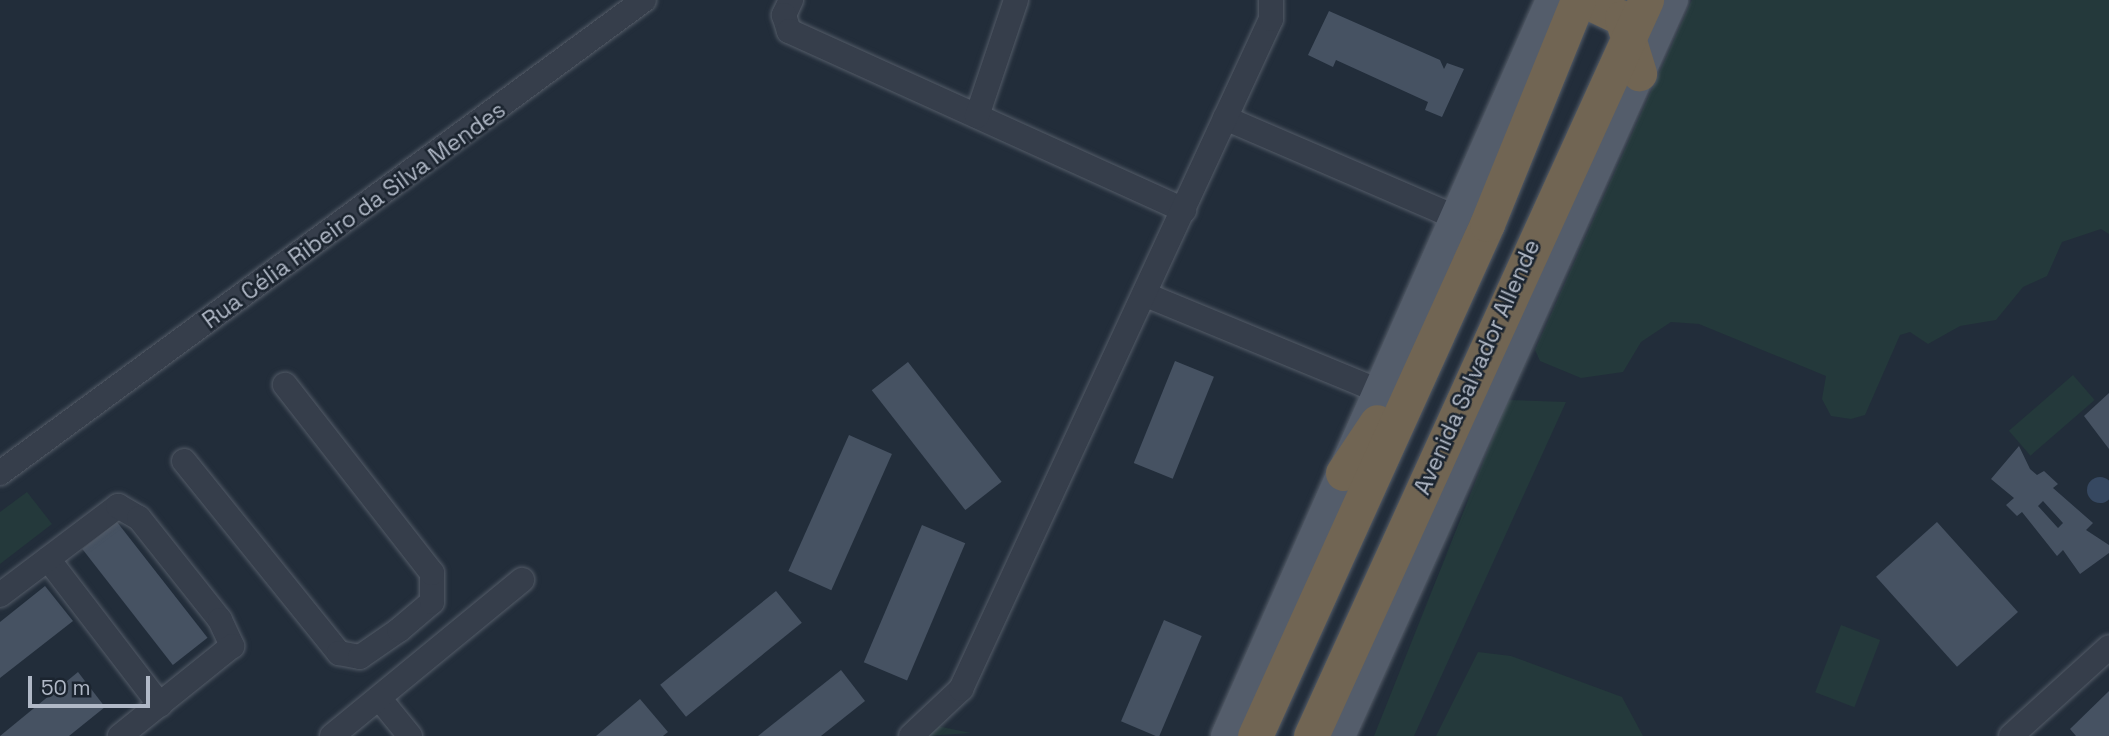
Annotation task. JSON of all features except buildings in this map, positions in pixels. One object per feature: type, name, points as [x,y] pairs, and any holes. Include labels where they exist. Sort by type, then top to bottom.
[{"type":"highway","points":[[1584,0],[1611,9],[1629,33],[1639,73]]},
{"type":"highway","name":"Avenida Salvador Allende","points":[[1311,736],[1646,0]]},
{"type":"highway","points":[[1255,736],[1564,1]]},
{"type":"highway","points":[[1343,473],[1363,449],[1473,238],[1471,220]]},
{"type":"highway","points":[[1320,736],[1386,604],[1409,579]]},
{"type":"main road","name":"Avenida Salvador Allende","points":[[1340,736],[1673,0]]},
{"type":"main road","points":[[1226,736],[1379,391],[1471,220]]},
{"type":"street","name":"Rua Célia Ribeiro da Silva Mendes","points":[[0,473],[645,0]]},
{"type":"street","points":[[791,0],[784,15],[789,31],[1184,210]]},
{"type":"street","points":[[977,116],[1016,0]]},
{"type":"street","points":[[911,736],[961,689],[1146,295],[1271,19],[1271,0]]},
{"type":"street","points":[[1226,118],[1471,220]]},
{"type":"street","points":[[1146,295],[1379,391]]},
{"type":"street","points":[[184,461],[339,653],[360,657],[399,631],[432,602],[432,573],[285,385]]},
{"type":"street","points":[[0,596],[107,512],[124,506],[220,620],[232,646],[120,736]]},
{"type":"street","points":[[48,559],[160,705]]},
{"type":"street","points":[[332,736],[522,580]]},
{"type":"street","points":[[399,631],[424,662]]},
{"type":"street","points":[[2011,736],[2109,647]]},
{"type":"street","points":[[379,698],[410,736]]},
{"type":"green space","points":[[1692,0],[2109,0],[2109,234],[2101,229],[2062,242],[2047,276],[2023,287],[1996,320],[1960,326],[1928,344],[1910,332],[1900,335],[1865,415],[1851,419],[1831,416],[1822,399],[1826,376],[1699,324],[1671,322],[1641,342],[1623,372],[1581,378],[1540,361],[1535,350]]},
{"type":"green space","points":[[2073,375],[2095,400],[2030,456],[2009,431]]},
{"type":"green space","points":[[1508,400],[1566,402],[1414,736],[1374,736]]},
{"type":"green space","points":[[27,492],[52,524],[0,564],[0,512]]},
{"type":"green space","points":[[1841,625],[1880,640],[1854,707],[1815,692]]},
{"type":"green space","points":[[1478,652],[1511,656],[1622,697],[1643,736],[1436,736]]},
{"type":"green space","points":[[937,726],[971,733],[925,736]]},
{"type":"water","points":[[2100,477],[2109,481],[2113,490],[2109,499],[2100,503],[2091,499],[2087,490],[2091,481]]}]
